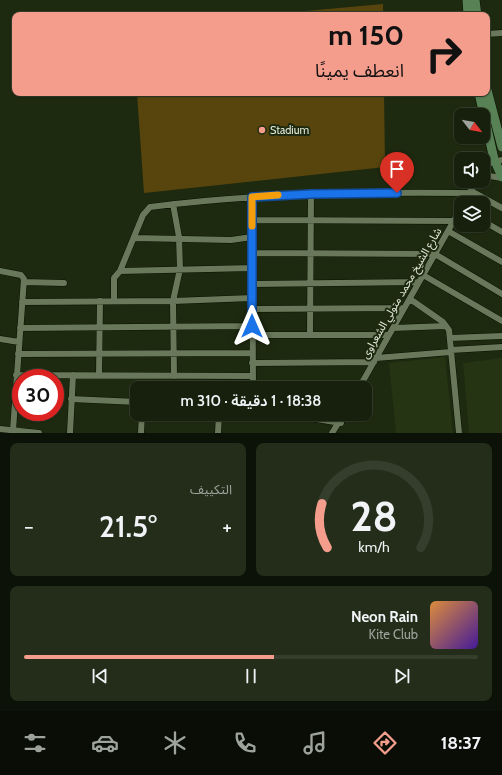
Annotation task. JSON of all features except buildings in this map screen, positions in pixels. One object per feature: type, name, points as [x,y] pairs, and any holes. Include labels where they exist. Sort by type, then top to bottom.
[{"type":"main road","points":[[467,0],[468,12]]},
{"type":"main road","points":[[475,0],[477,12]]},
{"type":"main road","points":[[480,96],[502,178]]},
{"type":"main road","points":[[489,96],[502,147]]},
{"type":"street","points":[[490,34],[502,34]]},
{"type":"street","points":[[490,177],[502,178]]},
{"type":"street","points":[[468,196],[472,188]]},
{"type":"street","points":[[114,300],[114,278],[120,271],[146,210],[150,207],[252,197],[311,194],[470,192],[502,208]]},
{"type":"street","points":[[310,335],[311,194]]},
{"type":"street","points":[[252,197],[252,381]]},
{"type":"street","points":[[173,204],[179,238],[180,268],[173,301],[174,376]]},
{"type":"street","points":[[253,220],[454,221]]},
{"type":"street","name":"شارع الشيخ محمد متولي الشعراوى","points":[[363,381],[454,221]]},
{"type":"street","points":[[490,225],[502,232]]},
{"type":"street","points":[[448,231],[502,262]]},
{"type":"street","points":[[134,238],[231,240],[252,237]]},
{"type":"street","points":[[252,253],[435,254],[502,294]]},
{"type":"street","points":[[120,271],[180,268],[252,268]]},
{"type":"street","points":[[0,271],[21,275],[24,277],[17,369]]},
{"type":"street","points":[[423,275],[502,321]]},
{"type":"street","points":[[24,282],[64,283]]},
{"type":"street","points":[[252,284],[419,282]]},
{"type":"street","points":[[22,302],[114,300],[173,301],[252,298]]},
{"type":"street","points":[[410,299],[446,326],[449,330],[459,433]]},
{"type":"street","points":[[99,375],[100,301]]},
{"type":"street","points":[[252,309],[404,308]]},
{"type":"street","points":[[20,328],[252,326]]},
{"type":"street","points":[[393,328],[446,326]]},
{"type":"street","points":[[252,336],[389,335]]},
{"type":"street","points":[[450,338],[502,336]]},
{"type":"street","points":[[0,339],[19,342]]},
{"type":"street","points":[[252,363],[375,360],[451,351],[502,347]]},
{"type":"street","points":[[18,354],[252,353]]},
{"type":"street","points":[[64,375],[252,376]]},
{"type":"street","points":[[70,433],[73,375]]},
{"type":"street","points":[[71,399],[130,402]]},
{"type":"street","points":[[17,421],[17,431]]},
{"type":"street","points":[[141,433],[142,421]]},
{"type":"street","points":[[218,433],[219,421]]},
{"type":"street","points":[[332,433],[341,421]]},
{"type":"street","points":[[336,433],[341,421]]},
{"type":"street","points":[[0,429],[39,433]]},
{"type":"shaded area","points":[[383,4],[383,12],[295,12]]},
{"type":"shaded area","name":"Stadium","points":[[137,96],[384,96],[385,167],[144,193]]},
{"type":"shaded area","points":[[445,357],[453,433],[396,433],[389,363]]},
{"type":"shaded area","points":[[502,358],[502,433],[469,433],[463,363]]},
{"type":"slow traffic","points":[[252,226],[252,197],[278,195]]},
{"type":"place","name":"Stadium","points":[[262,130]]},
{"type":"route","points":[[252,326],[252,197],[311,194],[397,193]]}]
